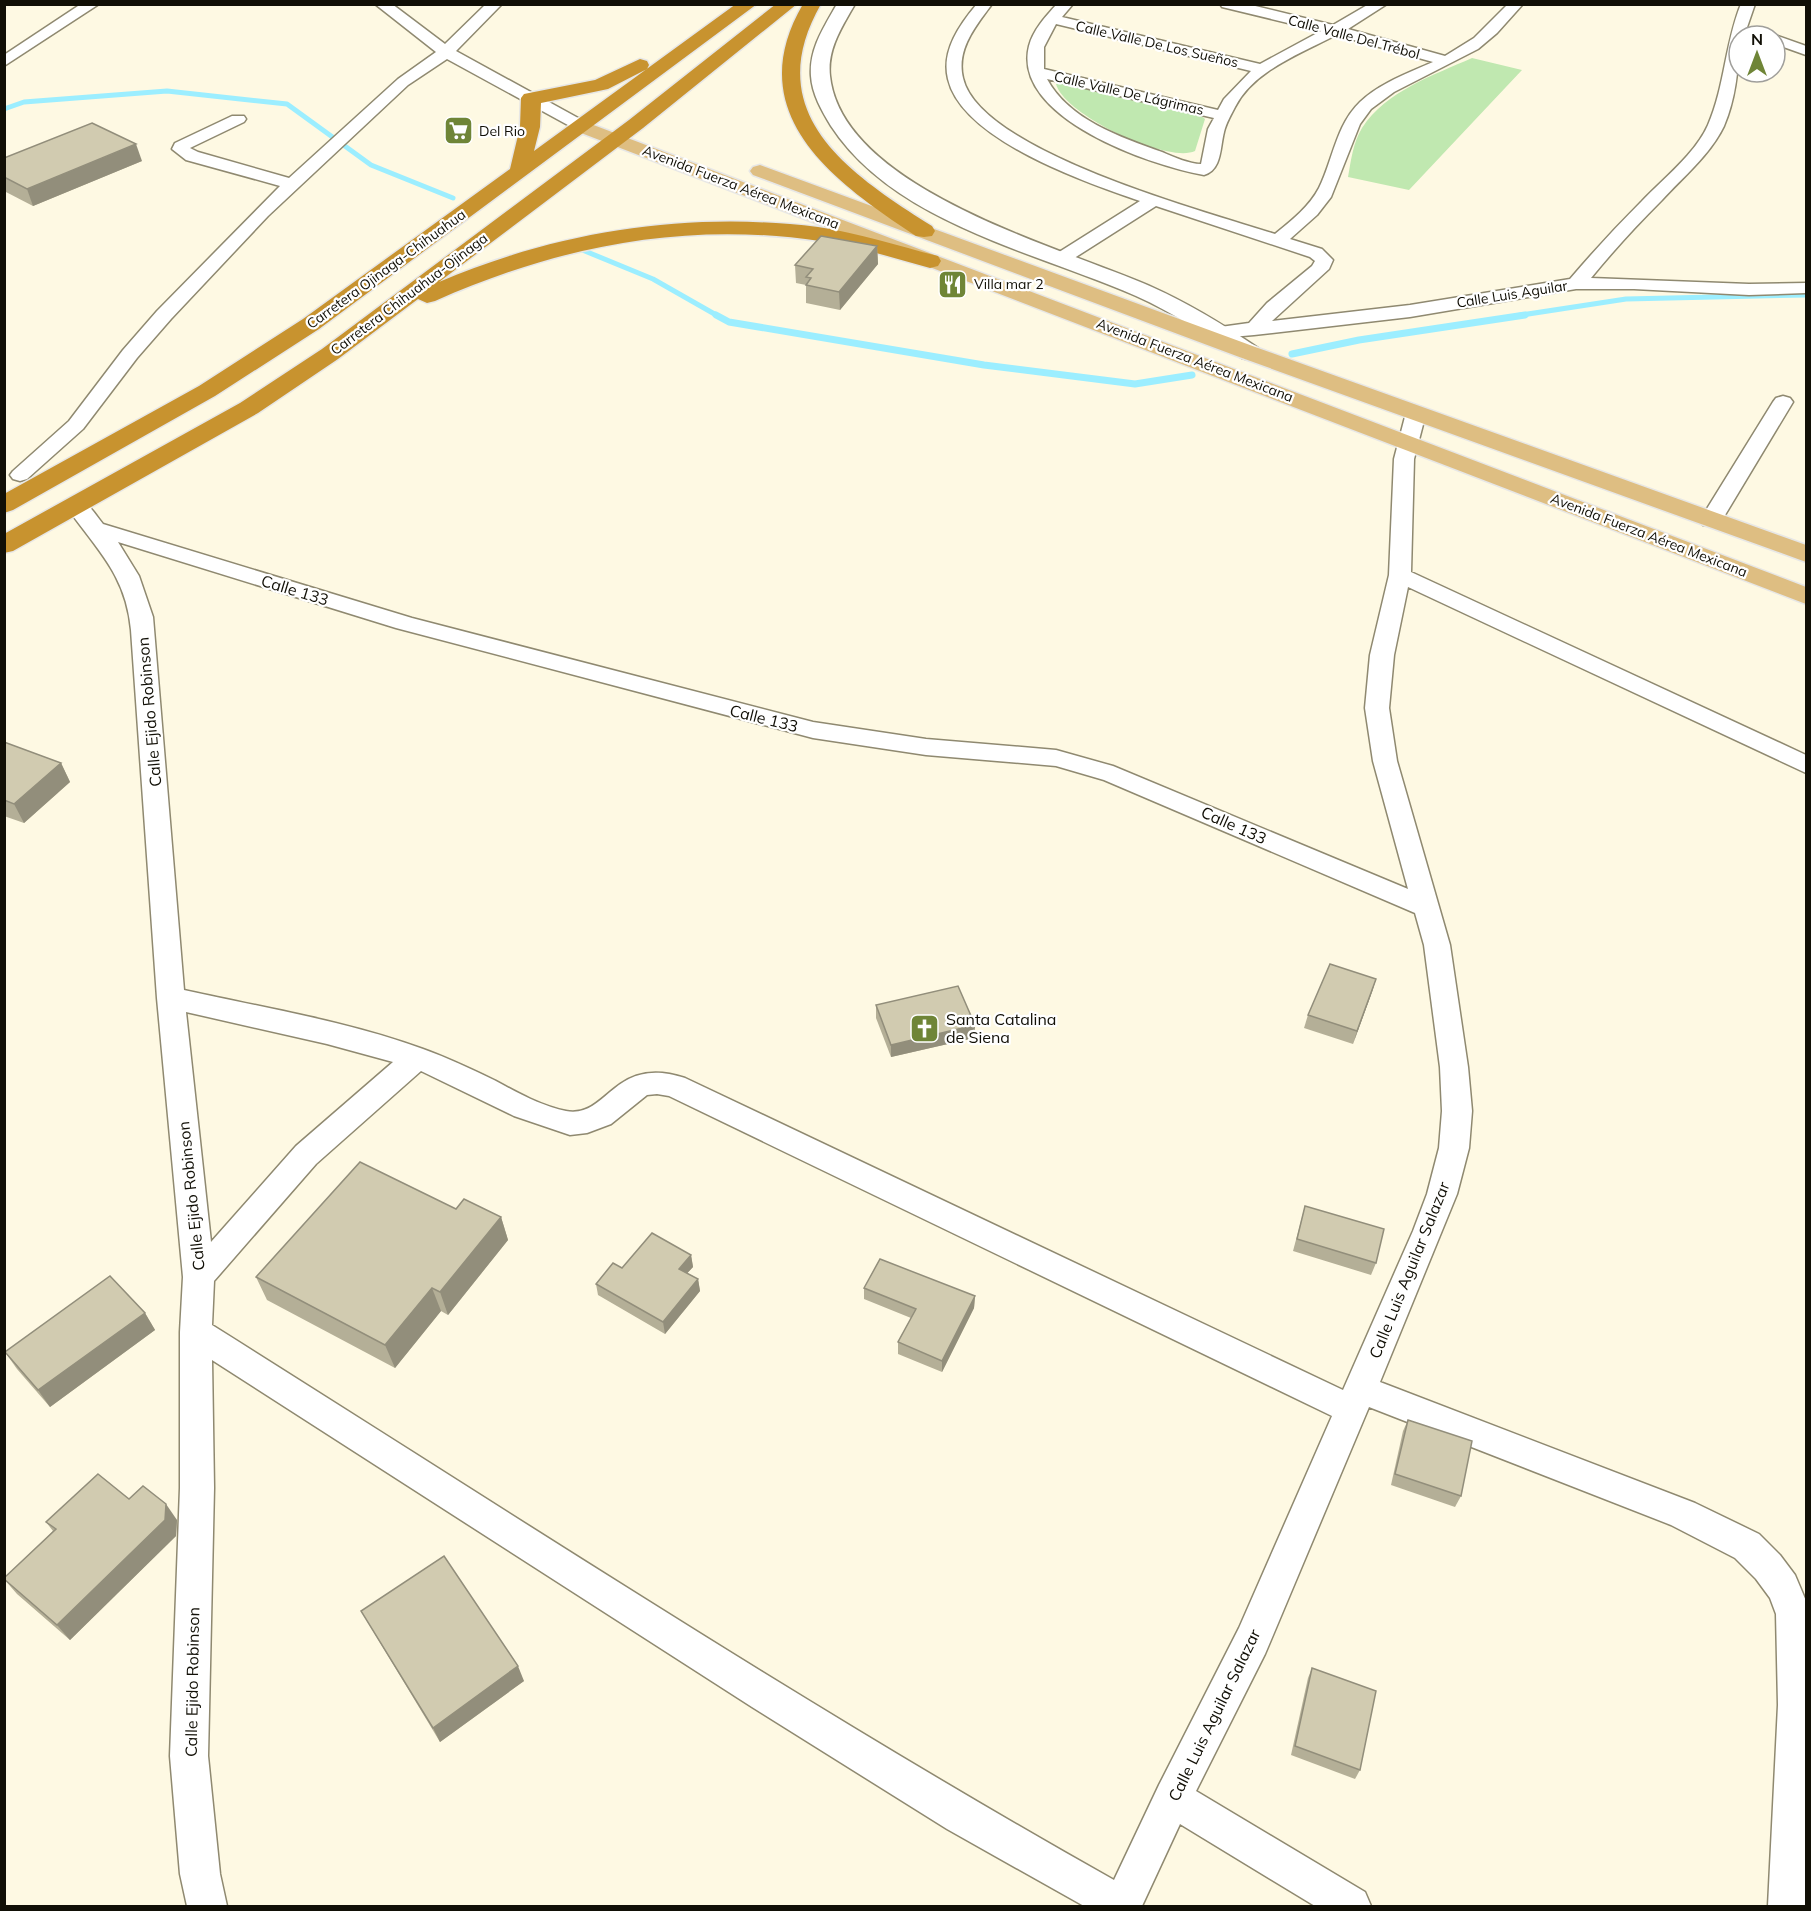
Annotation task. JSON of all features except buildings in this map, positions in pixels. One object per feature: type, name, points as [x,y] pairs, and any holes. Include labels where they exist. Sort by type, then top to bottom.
[{"type":"highway","points":[[519,173],[530,127],[531,96],[588,88],[624,75],[728,4]]},
{"type":"highway","name":"Carretera Ojinaga-Chihuahua","points":[[4,505],[207,391],[311,324],[748,4]]},
{"type":"highway","name":"Carretera Chihuahua-Ojinaga","points":[[4,545],[249,408],[369,325],[615,138],[647,128],[788,4]]},
{"type":"highway","points":[[812,4],[801,22],[791,55],[791,88],[800,120],[837,170],[862,191],[924,231]]},
{"type":"highway","points":[[369,325],[431,294],[513,261],[584,242],[641,233],[715,228],[818,234],[875,245],[930,261]]},
{"type":"main road","name":"Avenida Fuerza Aérea Mexicana","points":[[602,112],[647,128]]},
{"type":"main road","name":"Avenida Fuerza Aérea Mexicana","points":[[583,127],[1806,596]]},
{"type":"main road","name":"Avenida Fuerza Aérea Mexicana","points":[[744,165],[1250,353],[1806,554]]},
{"type":"street","points":[[4,62],[92,4]]},
{"type":"street","points":[[382,4],[446,52],[531,96],[583,127]]},
{"type":"street","points":[[12,472],[63,438],[164,315],[291,184],[403,82],[446,52],[495,4]]},
{"type":"street","points":[[846,4],[829,29],[818,69],[822,92],[831,114],[866,155],[888,173],[947,212],[1143,291],[1188,312],[1250,353]]},
{"type":"street","points":[[985,4],[962,36],[956,53],[955,70],[959,90],[971,105],[1008,137],[1075,172],[1316,254],[1324,260],[1320,269],[1274,307],[1254,329]]},
{"type":"street","points":[[1066,4],[1044,28],[1035,54],[1036,72],[1049,95],[1083,123],[1120,142],[1204,170],[1209,165],[1213,135],[1221,115],[1243,86],[1262,69],[1380,4]]},
{"type":"street","name":"Calle Valle Del Trébol","points":[[1227,4],[1446,61]]},
{"type":"street","points":[[1277,241],[1299,224],[1327,189],[1350,131],[1364,108],[1390,88],[1477,43],[1516,4]]},
{"type":"street","name":"Calle Luis Aguilar","points":[[1748,4],[1756,24]]},
{"type":"street","name":"Calle Valle De Los Sueños","points":[[1052,19],[1262,69]]},
{"type":"street","points":[[1787,44],[1806,51]]},
{"type":"street","name":"Calle Valle De Lágrimas","points":[[1036,72],[1221,115]]},
{"type":"street","name":"Calle Luis Aguilar","points":[[1220,332],[1410,310],[1576,284],[1616,237],[1691,160],[1709,138],[1734,84]]},
{"type":"street","points":[[531,96],[602,112]]},
{"type":"street","points":[[238,119],[192,139],[180,149],[192,156],[291,184]]},
{"type":"street","points":[[1062,258],[1154,200]]},
{"type":"street","points":[[1576,284],[1654,284],[1774,290],[1806,288]]},
{"type":"street","points":[[1711,520],[1783,402]]},
{"type":"street","name":"Calle Luis Aguilar Salazar","points":[[1122,1906],[1172,1798],[1251,1641],[1442,1194],[1454,1148],[1457,1111],[1454,1067],[1437,945],[1385,762],[1377,708],[1382,655],[1400,575],[1404,459],[1416,413]]},
{"type":"street","points":[[12,472],[45,484]]},
{"type":"street","name":"Calle Ejido Robinson","points":[[77,506],[117,555],[129,576],[139,605],[151,722],[171,998],[199,1277],[196,1332],[197,1488],[189,1756],[200,1874],[207,1906]]},
{"type":"street","name":"Calle 133","points":[[96,529],[404,623],[813,730],[875,741],[1056,758],[1081,764],[1181,801],[1426,907]]},
{"type":"street","points":[[1400,575],[1806,765]]},
{"type":"street","points":[[171,998],[417,1058],[450,1071],[531,1111],[569,1123],[597,1118],[642,1083],[658,1081],[675,1086],[1089,1286],[1355,1399],[1683,1514],[1747,1546],[1768,1567],[1783,1587],[1794,1614],[1796,1705],[1788,1906]]},
{"type":"street","points":[[199,1277],[306,1155],[417,1058]]},
{"type":"street","points":[[196,1332],[784,1706],[961,1815],[1122,1906]]},
{"type":"street","points":[[1172,1798],[1351,1906]]},
{"type":"green space","points":[[1472,58],[1522,70],[1409,190],[1348,177],[1356,140],[1372,115],[1397,94]]},
{"type":"green space","points":[[1070,82],[1200,115],[1205,119],[1195,151],[1182,153],[1163,150],[1118,134],[1077,109],[1063,96],[1056,84]]},
{"type":"waterway","points":[[4,109],[24,102],[167,91],[287,104],[371,165],[453,198]]},
{"type":"waterway","points":[[580,249],[653,279],[718,316]]},
{"type":"waterway","points":[[1515,316],[1626,299],[1806,295]]},
{"type":"waterway","points":[[716,315],[729,322],[984,365],[1135,384],[1192,375]]},
{"type":"waterway","points":[[1292,354],[1359,340],[1525,315]]},
{"type":"place","name":"Del Rio","points":[[458,131]]},
{"type":"place","name":"Villa mar 2","points":[[953,284]]},
{"type":"place","name":"Santa Catalina de Siena","points":[[925,1028]]}]
